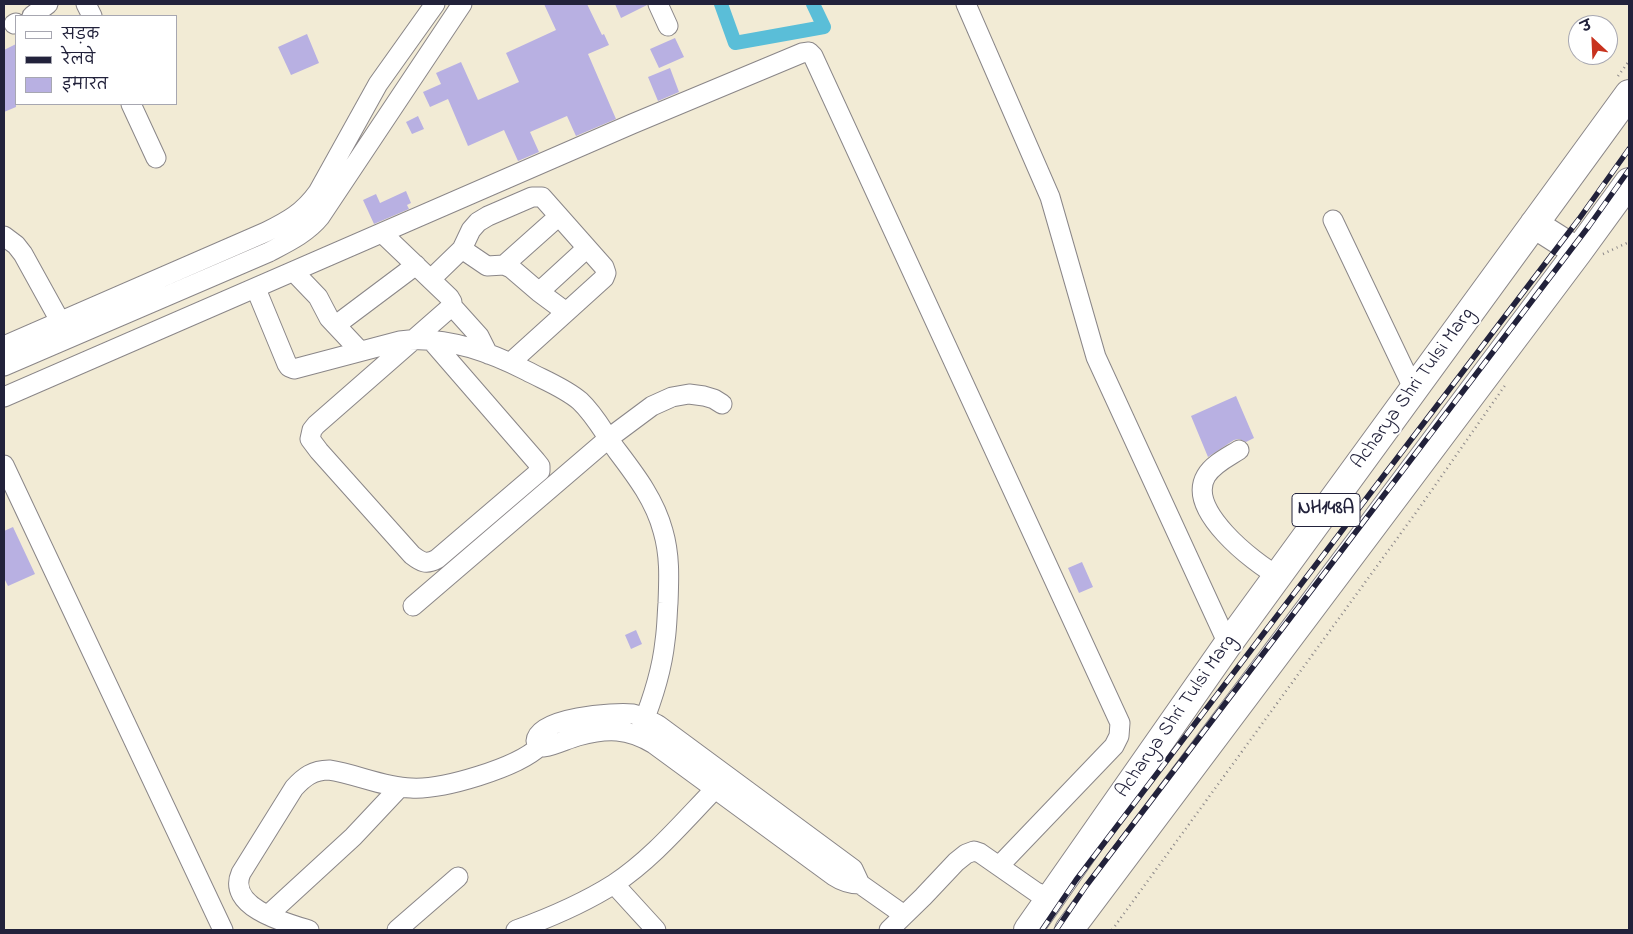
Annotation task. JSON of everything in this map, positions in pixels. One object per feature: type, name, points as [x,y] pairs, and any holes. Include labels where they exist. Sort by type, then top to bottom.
[{"type":"highway","name":"Acharya Shri Tulsi Marg","points":[[1028,930],[1228,644],[1629,94]]},
{"type":"highway","name":"Acharya Shri Tulsi Marg","points":[[1069,930],[1588,255],[1629,183]]},
{"type":"highway","points":[[1534,224],[1588,255]]},
{"type":"street","points":[[34,15],[48,4]]},
{"type":"street","points":[[4,346],[266,232],[287,222],[300,213],[309,205],[318,192],[378,84],[435,4]]},
{"type":"street","points":[[4,366],[269,252],[302,234],[320,217],[462,4]]},
{"type":"street","points":[[658,4],[668,26]]},
{"type":"street","points":[[966,4],[1050,197],[1096,357],[1228,644]]},
{"type":"street","points":[[4,397],[802,52],[809,52],[812,54],[1120,723],[1119,736],[1114,746],[998,866]]},
{"type":"street","points":[[131,105],[156,158]]},
{"type":"street","points":[[431,280],[462,249],[471,230],[478,222],[532,197],[542,197],[604,268],[606,273],[604,278],[510,363]]},
{"type":"street","points":[[504,265],[559,216]]},
{"type":"street","points":[[1333,220],[1414,390]]},
{"type":"street","points":[[382,233],[450,297],[452,306],[479,336],[488,354]]},
{"type":"street","points":[[4,236],[16,246],[29,263],[60,321]]},
{"type":"street","points":[[539,292],[587,248]]},
{"type":"street","points":[[462,249],[487,266],[504,265],[511,268],[566,312]]},
{"type":"street","points":[[336,325],[416,264]]},
{"type":"street","points":[[294,272],[318,298],[326,314],[360,351]]},
{"type":"street","points":[[256,289],[289,367],[294,370],[400,341],[423,339],[459,344],[510,363],[571,394],[598,421],[651,500],[663,530],[667,550],[669,575],[665,642],[659,672],[638,735]]},
{"type":"street","points":[[423,339],[540,466],[540,471],[429,563],[425,563],[412,555],[311,442],[310,435],[316,425],[423,339],[452,306]]},
{"type":"street","points":[[413,606],[609,438],[652,406],[672,397],[696,394],[714,399],[722,404]]},
{"type":"street","points":[[1239,450],[1213,468],[1205,477],[1202,486],[1203,495],[1210,514],[1224,534],[1267,570],[1278,576]]},
{"type":"street","points":[[4,465],[223,930]]},
{"type":"street","points":[[860,884],[842,882],[654,744],[638,735],[615,730],[579,736],[544,747],[540,746],[536,741],[538,734],[543,729],[560,721],[632,714],[645,718],[666,731],[853,869],[860,884],[904,915]]},
{"type":"street","points":[[309,930],[268,915],[250,904],[242,895],[238,886],[238,880],[294,788],[303,778],[320,770],[329,770],[400,787],[421,788],[442,785],[485,774],[524,758],[540,746]]},
{"type":"street","points":[[268,915],[354,837],[400,787]]},
{"type":"street","points":[[516,930],[584,901],[614,884],[646,858],[715,789]]},
{"type":"street","points":[[889,930],[956,862],[966,854],[974,851],[980,853],[1036,892],[1050,898]]},
{"type":"street","points":[[397,930],[458,877]]},
{"type":"street","points":[[614,884],[656,930]]},
{"type":"path","points":[[1588,255],[1603,253],[1629,242]]},
{"type":"path","points":[[1112,930],[1420,507],[1506,384]]},
{"type":"building","points":[[544,4],[587,4],[609,45],[588,54],[616,119],[576,136],[567,116],[530,132],[539,152],[518,161],[504,130],[468,146],[448,99],[430,107],[423,92],[441,84],[436,73],[461,62],[478,100],[519,82],[506,53],[556,30]]},
{"type":"building","points":[[615,4],[647,4],[647,5],[621,18]]},
{"type":"building","points":[[307,34],[319,63],[291,75],[278,47]]},
{"type":"building","points":[[675,38],[684,57],[659,68],[650,49]]},
{"type":"building","points":[[15,44],[16,107],[4,112],[4,50]]},
{"type":"building","points":[[670,68],[679,92],[658,101],[648,77]]},
{"type":"building","points":[[418,116],[424,129],[412,134],[406,122]]},
{"type":"building","points":[[406,191],[411,203],[407,205],[409,209],[374,224],[363,200],[376,194],[380,203]]},
{"type":"building","points":[[1236,396],[1254,438],[1246,442],[1239,439],[1234,440],[1208,457],[1191,416]]},
{"type":"building","points":[[13,527],[35,574],[8,586],[4,578],[4,531]]},
{"type":"building","points":[[1082,562],[1093,587],[1079,593],[1068,568]]},
{"type":"building","points":[[636,630],[642,644],[631,649],[625,635]]},
{"type":"waterway","points":[[721,4],[735,43],[824,27],[813,4]]},
{"type":"railway","points":[[1042,930],[1076,880],[1579,219],[1629,149]]},
{"type":"railway","points":[[1056,930],[1086,886],[1589,226],[1629,170]]}]
